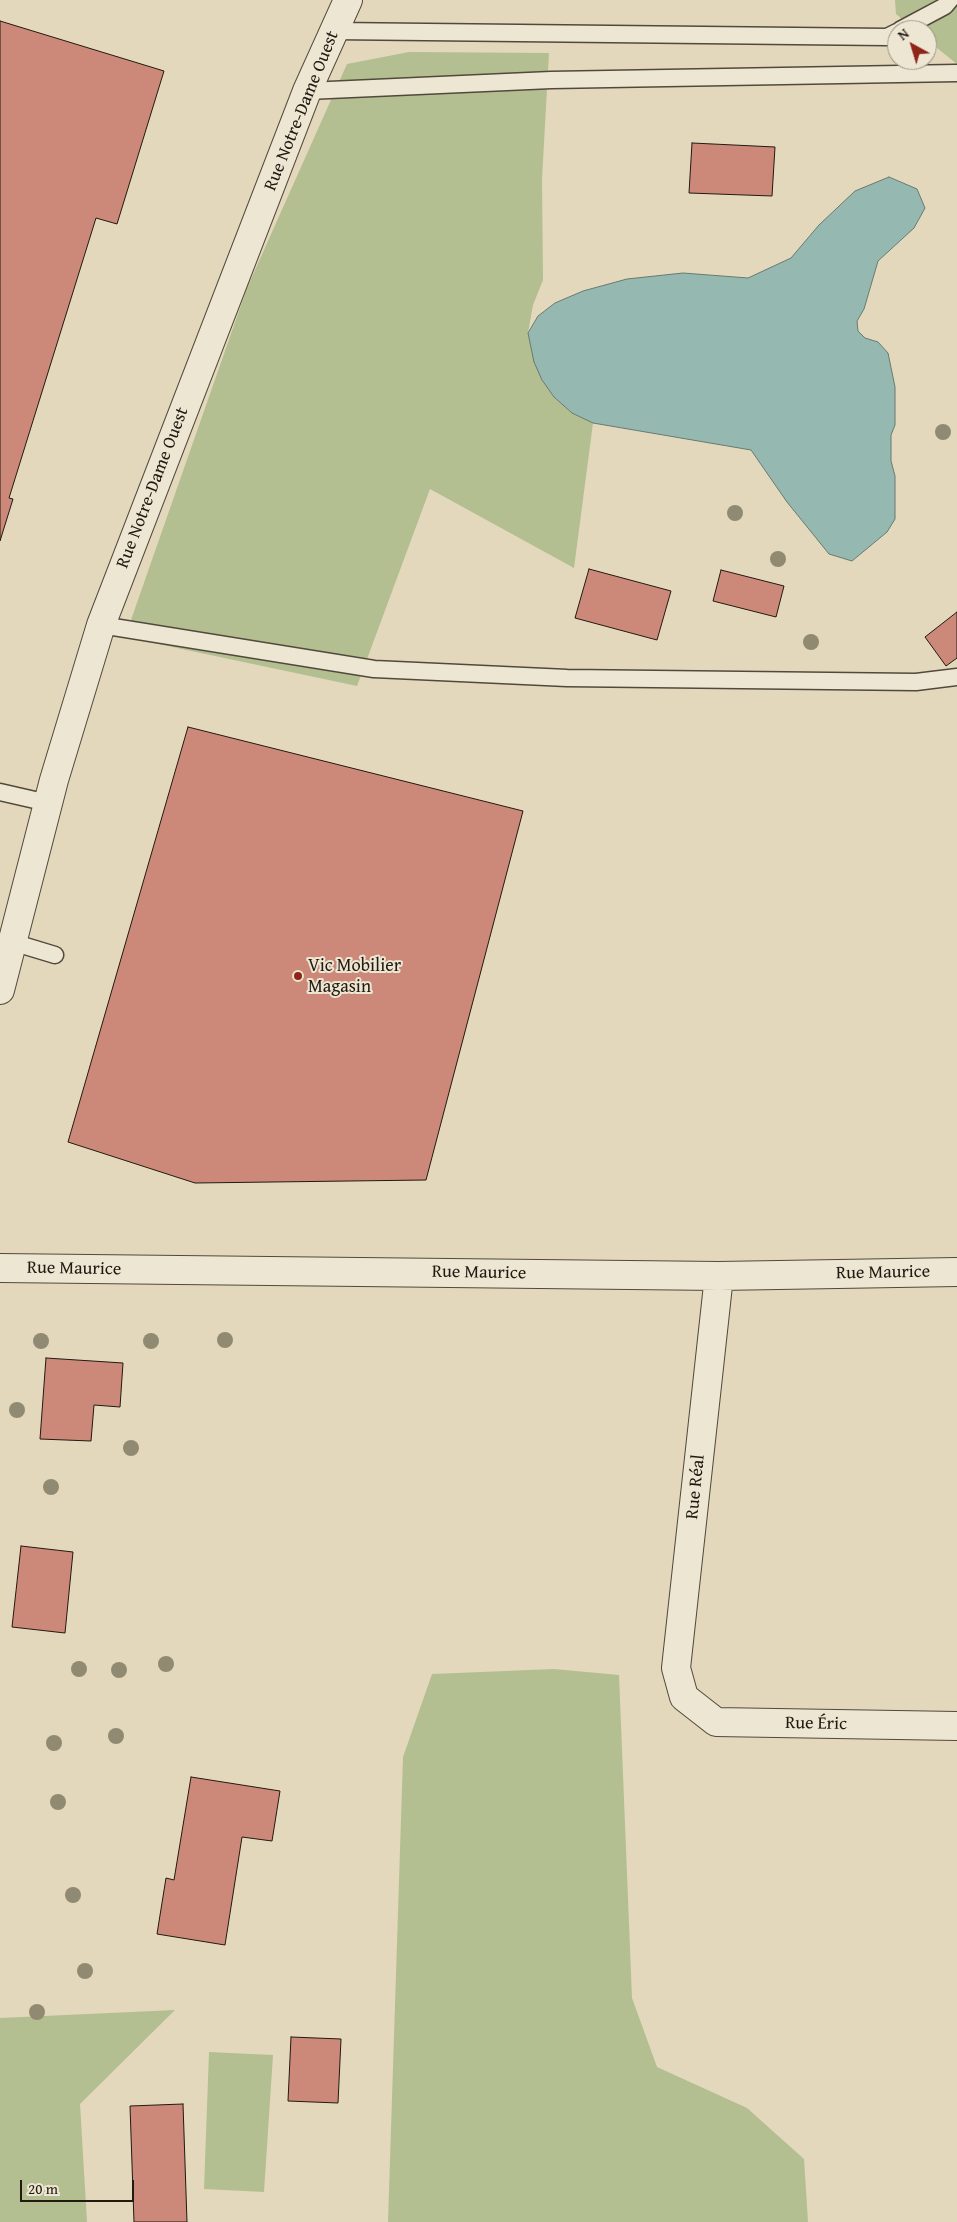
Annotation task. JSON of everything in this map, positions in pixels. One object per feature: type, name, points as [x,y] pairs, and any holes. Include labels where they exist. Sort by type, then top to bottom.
[{"type":"street","name":"Rue Notre-Dame Ouest","points":[[0,990],[48,803],[100,625],[308,91],[348,0]]},
{"type":"street","name":"Rue Maurice","points":[[0,1268],[719,1276],[957,1272]]},
{"type":"street","name":"Rue Réal","points":[[684,1697],[676,1668],[719,1276]]},
{"type":"street","name":"Rue Éric","points":[[684,1697],[716,1722],[957,1726]]},
{"type":"lane","points":[[919,20],[945,6],[950,0]]},
{"type":"lane","points":[[334,31],[887,37]]},
{"type":"lane","points":[[308,91],[551,80],[957,73]]},
{"type":"lane","points":[[100,625],[374,669],[567,678],[916,682],[957,676]]},
{"type":"lane","points":[[0,792],[48,803]]},
{"type":"lane","points":[[12,942],[55,955]]},
{"type":"green space","points":[[895,0],[957,0],[957,64],[937,48],[937,20],[903,20],[896,14]]},
{"type":"green space","points":[[409,52],[549,53],[542,179],[543,280],[533,305],[528,333],[542,380],[554,397],[572,413],[593,423],[574,568],[430,489],[357,686],[125,637],[247,288],[347,64]]},
{"type":"green space","points":[[554,1669],[619,1675],[632,1998],[657,2067],[747,2108],[804,2159],[808,2222],[388,2222],[403,1757],[432,1674]]},
{"type":"green space","points":[[175,2010],[80,2104],[87,2222],[0,2222],[0,2018]]},
{"type":"green space","points":[[209,2052],[273,2055],[264,2192],[204,2189]]},
{"type":"water","points":[[889,177],[917,189],[925,208],[914,228],[878,261],[864,309],[857,321],[858,331],[865,338],[878,342],[888,353],[895,387],[895,425],[891,435],[891,461],[895,476],[895,519],[887,532],[852,561],[829,554],[787,502],[751,450],[593,423],[572,413],[554,397],[542,380],[534,362],[528,333],[538,316],[555,303],[583,291],[627,279],[683,273],[748,278],[791,258],[819,225],[855,191]]},
{"type":"building","points":[[0,21],[164,71],[117,224],[96,218],[9,498],[13,499],[0,541]]},
{"type":"building","points":[[692,143],[775,147],[772,196],[689,193]]},
{"type":"building","points":[[589,569],[671,591],[657,640],[575,618]]},
{"type":"building","points":[[721,570],[784,586],[776,617],[713,601]]},
{"type":"building","points":[[957,612],[957,658],[946,666],[925,637]]},
{"type":"building","name":"Vic Mobilier Magasin","points":[[188,727],[523,811],[426,1180],[195,1183],[68,1142]]},
{"type":"building","points":[[46,1358],[123,1363],[120,1407],[94,1405],[91,1441],[40,1439]]},
{"type":"building","points":[[21,1546],[73,1552],[65,1633],[12,1627]]},
{"type":"building","points":[[191,1777],[280,1791],[272,1841],[242,1837],[225,1945],[157,1934],[166,1878],[174,1880]]},
{"type":"building","points":[[291,2037],[341,2039],[338,2103],[288,2101]]},
{"type":"building","points":[[183,2104],[187,2222],[134,2222],[130,2106]]},
{"type":"place","name":"Vic Mobilier Magasin","points":[[298,976]]}]
